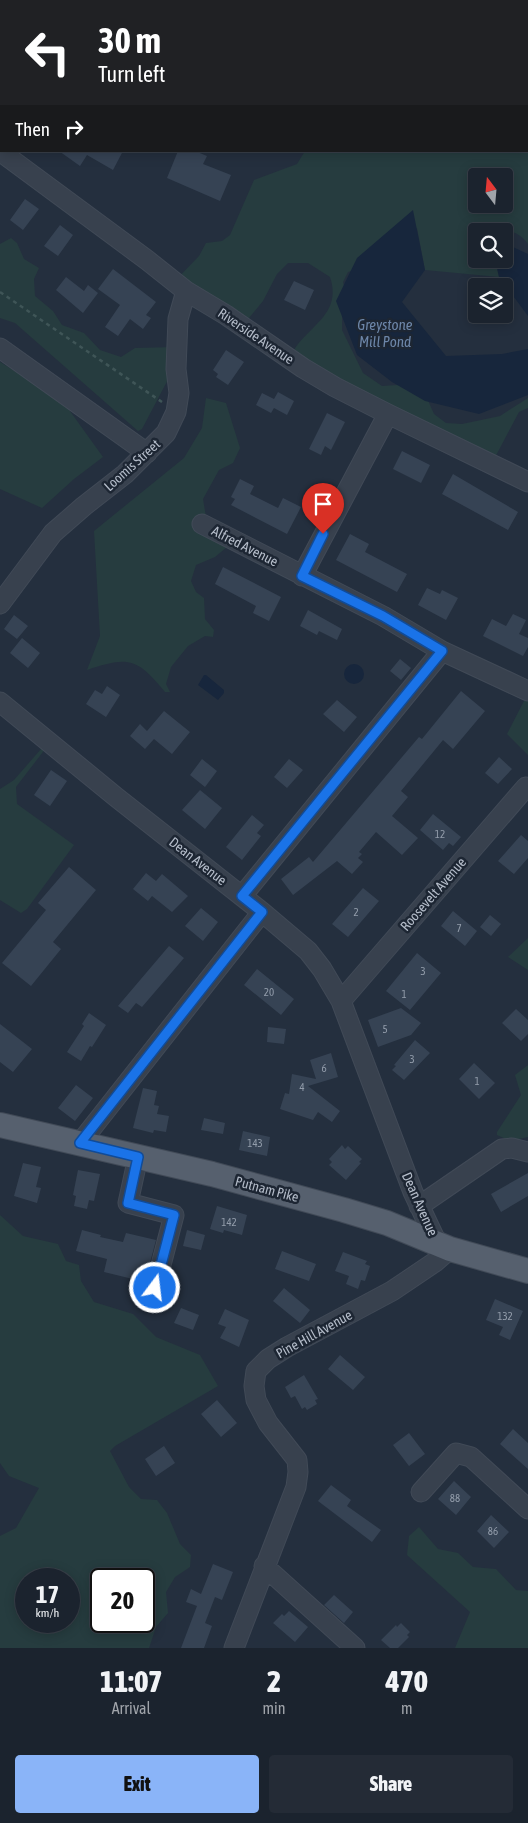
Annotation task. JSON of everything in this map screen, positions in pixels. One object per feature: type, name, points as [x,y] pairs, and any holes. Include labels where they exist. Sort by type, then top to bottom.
[{"type":"main road","name":"Putnam Pike","points":[[0,1124],[212,1174],[344,1210],[387,1223],[444,1247],[528,1271]]},
{"type":"street","name":"Riverside Avenue","points":[[5,155],[186,291],[303,368],[388,414],[528,482]]},
{"type":"street","name":"Loomis Street","points":[[0,604],[53,533],[125,474],[166,433],[176,412],[179,393],[176,368],[178,319],[186,291]]},
{"type":"street","points":[[0,348],[147,453]]},
{"type":"street","points":[[302,576],[388,414]]},
{"type":"street","name":"Alfred Avenue","points":[[202,524],[383,616],[442,651],[528,691]]},
{"type":"street","points":[[242,896],[442,651]]},
{"type":"street","name":"Dean Avenue","points":[[0,702],[308,951],[322,969],[341,1001],[419,1206],[444,1247]]},
{"type":"street","name":"Roosevelt Avenue","points":[[341,1001],[526,787]]},
{"type":"street","points":[[80,1143],[262,912]]},
{"type":"street","points":[[419,1206],[502,1149],[512,1148],[528,1152]]},
{"type":"street","points":[[138,1157],[128,1203],[174,1215],[155,1288]]},
{"type":"street","name":"Pine Hill Avenue","points":[[234,1648],[296,1487],[298,1472],[297,1460],[268,1423],[256,1400],[254,1386],[256,1371],[268,1359],[281,1351],[392,1291],[435,1262],[444,1247]]},
{"type":"street","points":[[421,1492],[456,1453],[471,1457],[528,1509]]},
{"type":"street","points":[[264,1566],[355,1648]]},
{"type":"path","points":[[0,292],[176,412]]},
{"type":"green space","points":[[304,152],[528,152],[528,244],[523,238],[513,233],[513,223],[468,223],[468,268],[497,268],[499,277],[425,270],[417,228],[376,262],[348,272],[343,282],[348,302],[342,315],[342,330],[363,373],[382,386],[414,384],[426,396],[434,414],[446,423],[462,424],[500,416],[528,398],[528,408],[519,412],[491,465],[289,362],[298,344],[325,315],[332,298],[333,288],[330,277],[308,263],[288,263],[277,274],[263,301],[240,329],[172,284],[199,256],[206,243],[222,241],[230,235],[254,180],[297,164]]},
{"type":"green space","points":[[11,238],[17,243],[24,259],[39,268],[34,279],[35,296],[53,311],[62,325],[84,333],[100,350],[121,357],[135,348],[176,347],[173,370],[142,429],[138,431],[15,323],[0,318],[0,244]]},
{"type":"green space","points":[[0,362],[62,400],[103,457],[74,479],[42,508],[0,489]]},
{"type":"green space","points":[[206,398],[226,403],[240,448],[233,463],[219,470],[203,499],[208,529],[233,542],[215,557],[196,565],[191,581],[196,592],[204,598],[205,619],[214,630],[213,637],[205,636],[188,646],[171,667],[166,684],[170,692],[165,692],[147,672],[131,663],[113,663],[87,670],[100,636],[94,531],[184,458],[202,428]]},
{"type":"green space","points":[[528,697],[528,755],[507,734],[524,701]]},
{"type":"green space","points":[[48,741],[49,744],[16,787],[17,804],[74,845],[27,909],[21,913],[0,900],[0,789],[14,780]]},
{"type":"green space","points":[[528,938],[528,970],[508,957]]},
{"type":"green space","points":[[528,1065],[528,1137],[510,1141],[497,1135],[497,1132],[521,1095],[515,1075]]},
{"type":"green space","points":[[0,1215],[23,1236],[58,1244],[66,1261],[79,1265],[81,1281],[94,1302],[133,1314],[156,1337],[200,1355],[218,1386],[115,1446],[110,1451],[129,1487],[141,1499],[157,1500],[167,1513],[180,1544],[191,1555],[190,1567],[175,1577],[166,1592],[168,1613],[155,1630],[155,1568],[90,1568],[90,1633],[154,1633],[149,1648],[0,1648],[0,1536],[16,1528],[39,1488],[9,1476],[0,1463]]},
{"type":"green space","points":[[419,1527],[438,1549],[458,1553],[473,1567],[496,1569],[516,1590],[528,1591],[528,1648],[455,1648],[470,1612],[407,1555],[409,1536]]},
{"type":"water","name":"Greystone Mill Pond","points":[[413,210],[425,270],[402,302],[446,356],[502,354],[528,349],[528,395],[479,414],[425,401],[392,382],[357,355],[336,301],[357,258]]},
{"type":"water","points":[[513,247],[528,254],[528,316],[513,296],[513,278],[499,277],[497,268],[513,268]]},
{"type":"water","points":[[350,664],[358,664],[364,670],[364,678],[358,684],[350,684],[344,678],[344,670]]},
{"type":"water","points":[[204,675],[224,690],[224,693],[218,700],[198,685]]},
{"type":"building","points":[[60,152],[122,152],[113,170],[87,155],[80,166]]},
{"type":"building","points":[[178,152],[197,152],[207,156],[203,164],[231,175],[220,201],[167,178]]},
{"type":"building","points":[[25,199],[39,209],[23,230],[10,220]]},
{"type":"building","points":[[60,225],[73,235],[58,256],[44,246]]},
{"type":"building","points":[[113,269],[156,302],[146,315],[151,318],[143,329],[130,319],[118,336],[105,327],[120,305],[98,289]]},
{"type":"building","points":[[66,277],[84,291],[88,285],[98,293],[83,313],[56,290]]},
{"type":"building","points":[[294,281],[314,290],[305,310],[284,300]]},
{"type":"building","points":[[226,350],[244,362],[228,385],[216,377],[218,374],[213,370]]},
{"type":"building","points":[[278,392],[294,401],[287,415],[274,408],[271,413],[256,405],[262,393],[274,399]]},
{"type":"building","points":[[327,413],[345,422],[331,450],[325,446],[321,455],[309,449]]},
{"type":"building","points":[[402,451],[430,465],[421,483],[393,469]]},
{"type":"building","points":[[453,474],[518,512],[508,530],[442,494]]},
{"type":"building","points":[[240,479],[254,486],[250,494],[278,508],[283,498],[301,507],[287,534],[231,505],[235,499],[231,497]]},
{"type":"building","points":[[350,534],[369,544],[365,552],[407,574],[397,592],[336,560]]},
{"type":"building","points":[[223,567],[281,597],[269,621],[253,613],[256,606],[215,584]]},
{"type":"building","points":[[427,588],[440,594],[442,590],[458,598],[446,620],[418,605]]},
{"type":"building","points":[[308,610],[342,629],[337,640],[319,631],[317,635],[300,626]]},
{"type":"building","points":[[513,614],[526,620],[519,634],[528,638],[528,647],[523,656],[483,636],[492,619],[506,626]]},
{"type":"building","points":[[14,615],[28,626],[17,639],[4,629]]},
{"type":"building","points":[[22,638],[40,653],[28,668],[10,653]]},
{"type":"building","points":[[400,659],[411,668],[401,680],[390,671]]},
{"type":"building","points":[[107,686],[120,695],[106,717],[86,704],[95,690],[102,694]]},
{"type":"building","points":[[461,691],[485,711],[453,749],[443,740],[401,791],[408,797],[392,816],[418,838],[402,855],[376,832],[359,852],[362,854],[358,858],[363,862],[352,874],[337,861],[293,895],[281,879],[309,857],[313,862],[419,737],[422,739]]},
{"type":"building","points":[[337,700],[357,717],[344,732],[323,714]]},
{"type":"building","points":[[164,711],[190,732],[172,754],[154,739],[145,749],[130,736],[140,724],[147,731]]},
{"type":"building","points":[[499,757],[512,769],[498,784],[485,773]]},
{"type":"building","points":[[202,759],[217,771],[205,787],[190,775]]},
{"type":"building","points":[[289,759],[303,770],[287,788],[274,777]]},
{"type":"building","points":[[51,770],[67,781],[50,806],[34,795]]},
{"type":"building","points":[[200,790],[222,808],[205,829],[182,810]]},
{"type":"building","points":[[433,814],[461,837],[453,846],[449,843],[443,850],[420,830]]},
{"type":"building","points":[[252,815],[264,825],[257,833],[261,836],[242,860],[226,847]]},
{"type":"building","points":[[521,835],[528,841],[528,858],[514,874],[498,861]]},
{"type":"building","points":[[69,867],[96,890],[53,942],[61,949],[31,986],[2,963],[46,910],[38,903]]},
{"type":"building","points":[[146,873],[156,881],[162,874],[188,896],[172,912],[152,896],[148,901],[133,889]]},
{"type":"building","points":[[363,888],[379,901],[348,937],[332,924]]},
{"type":"building","points":[[201,908],[218,922],[203,941],[185,926]]},
{"type":"building","points":[[453,911],[477,931],[465,946],[441,926]]},
{"type":"building","points":[[490,915],[501,924],[491,936],[480,927]]},
{"type":"building","points":[[169,946],[184,958],[142,1007],[136,1003],[128,1013],[118,1006]]},
{"type":"building","points":[[417,953],[441,973],[410,1010],[386,991]]},
{"type":"building","points":[[257,969],[294,999],[281,1015],[244,985]]},
{"type":"building","points":[[401,1008],[421,1023],[411,1035],[378,1047],[368,1020]]},
{"type":"building","points":[[516,1009],[528,1020],[528,1034],[521,1041],[502,1023]]},
{"type":"building","points":[[89,1013],[106,1025],[81,1061],[67,1052],[84,1026],[82,1024]]},
{"type":"building","points":[[0,1024],[32,1049],[13,1072],[0,1062]]},
{"type":"building","points":[[268,1027],[286,1029],[284,1044],[267,1042]]},
{"type":"building","points":[[415,1040],[430,1053],[404,1080],[392,1070]]},
{"type":"building","points":[[331,1053],[338,1077],[308,1086],[340,1111],[332,1122],[318,1112],[313,1120],[280,1109],[285,1093],[289,1094],[292,1074],[316,1079],[310,1060]]},
{"type":"building","points":[[474,1063],[495,1083],[479,1099],[459,1079]]},
{"type":"building","points":[[76,1085],[93,1098],[75,1121],[58,1108]]},
{"type":"building","points":[[143,1088],[157,1091],[154,1105],[159,1106],[157,1114],[169,1116],[166,1132],[154,1130],[153,1133],[133,1128]]},
{"type":"building","points":[[204,1118],[225,1123],[223,1134],[201,1130]]},
{"type":"building","points":[[243,1131],[270,1137],[267,1156],[239,1150]]},
{"type":"building","points":[[342,1145],[345,1149],[348,1146],[362,1159],[359,1162],[361,1163],[346,1180],[329,1165],[332,1162],[329,1159]]},
{"type":"building","points":[[23,1163],[41,1167],[36,1187],[41,1188],[37,1203],[14,1196]]},
{"type":"building","points":[[78,1170],[100,1174],[94,1201],[89,1200],[87,1209],[74,1206],[76,1196],[73,1195]]},
{"type":"building","points":[[528,1173],[528,1196],[501,1212],[491,1194]]},
{"type":"building","points":[[217,1206],[247,1215],[242,1235],[224,1230],[223,1233],[210,1229]]},
{"type":"building","points":[[82,1230],[101,1235],[100,1237],[123,1242],[126,1233],[156,1240],[145,1282],[104,1272],[107,1259],[76,1251]]},
{"type":"building","points":[[187,1230],[205,1235],[201,1250],[183,1246]]},
{"type":"building","points":[[282,1251],[316,1264],[309,1281],[275,1269]]},
{"type":"building","points":[[343,1252],[367,1261],[365,1264],[370,1266],[365,1281],[361,1280],[358,1289],[346,1284],[349,1276],[335,1271]]},
{"type":"building","points":[[284,1288],[310,1310],[300,1323],[273,1301]]},
{"type":"building","points":[[495,1299],[523,1311],[510,1340],[499,1335],[503,1327],[486,1320]]},
{"type":"building","points":[[181,1308],[199,1315],[193,1330],[174,1323]]},
{"type":"building","points":[[225,1309],[249,1320],[239,1347],[220,1338],[226,1327],[218,1324]]},
{"type":"building","points":[[340,1355],[365,1377],[353,1390],[328,1369]]},
{"type":"building","points":[[304,1375],[318,1399],[315,1400],[317,1404],[307,1410],[305,1407],[302,1409],[295,1396],[291,1398],[285,1387]]},
{"type":"building","points":[[217,1400],[237,1423],[221,1437],[201,1414]]},
{"type":"building","points":[[513,1429],[528,1443],[528,1469],[500,1444]]},
{"type":"building","points":[[409,1433],[425,1454],[409,1466],[393,1445]]},
{"type":"building","points":[[164,1446],[175,1463],[156,1476],[145,1459]]},
{"type":"building","points":[[454,1481],[471,1497],[456,1515],[438,1499]]},
{"type":"building","points":[[331,1485],[351,1500],[347,1506],[381,1530],[372,1542],[318,1501]]},
{"type":"building","points":[[491,1515],[509,1532],[494,1548],[477,1531]]},
{"type":"building","points":[[213,1564],[233,1572],[222,1600],[215,1597],[205,1623],[212,1626],[204,1648],[181,1648],[197,1606],[186,1602],[191,1589],[201,1594]]},
{"type":"building","points":[[334,1595],[353,1612],[344,1623],[324,1605]]},
{"type":"building","points":[[289,1611],[308,1627],[295,1642],[273,1623],[282,1614],[284,1616]]},
{"type":"building","points":[[401,1623],[410,1632],[407,1635],[409,1637],[398,1648],[390,1648],[381,1640],[396,1625],[397,1627]]},
{"type":"route","points":[[155,1288],[174,1215],[128,1203],[138,1157],[80,1143],[262,912],[242,896],[442,651],[383,616],[302,576],[323,534]]}]
